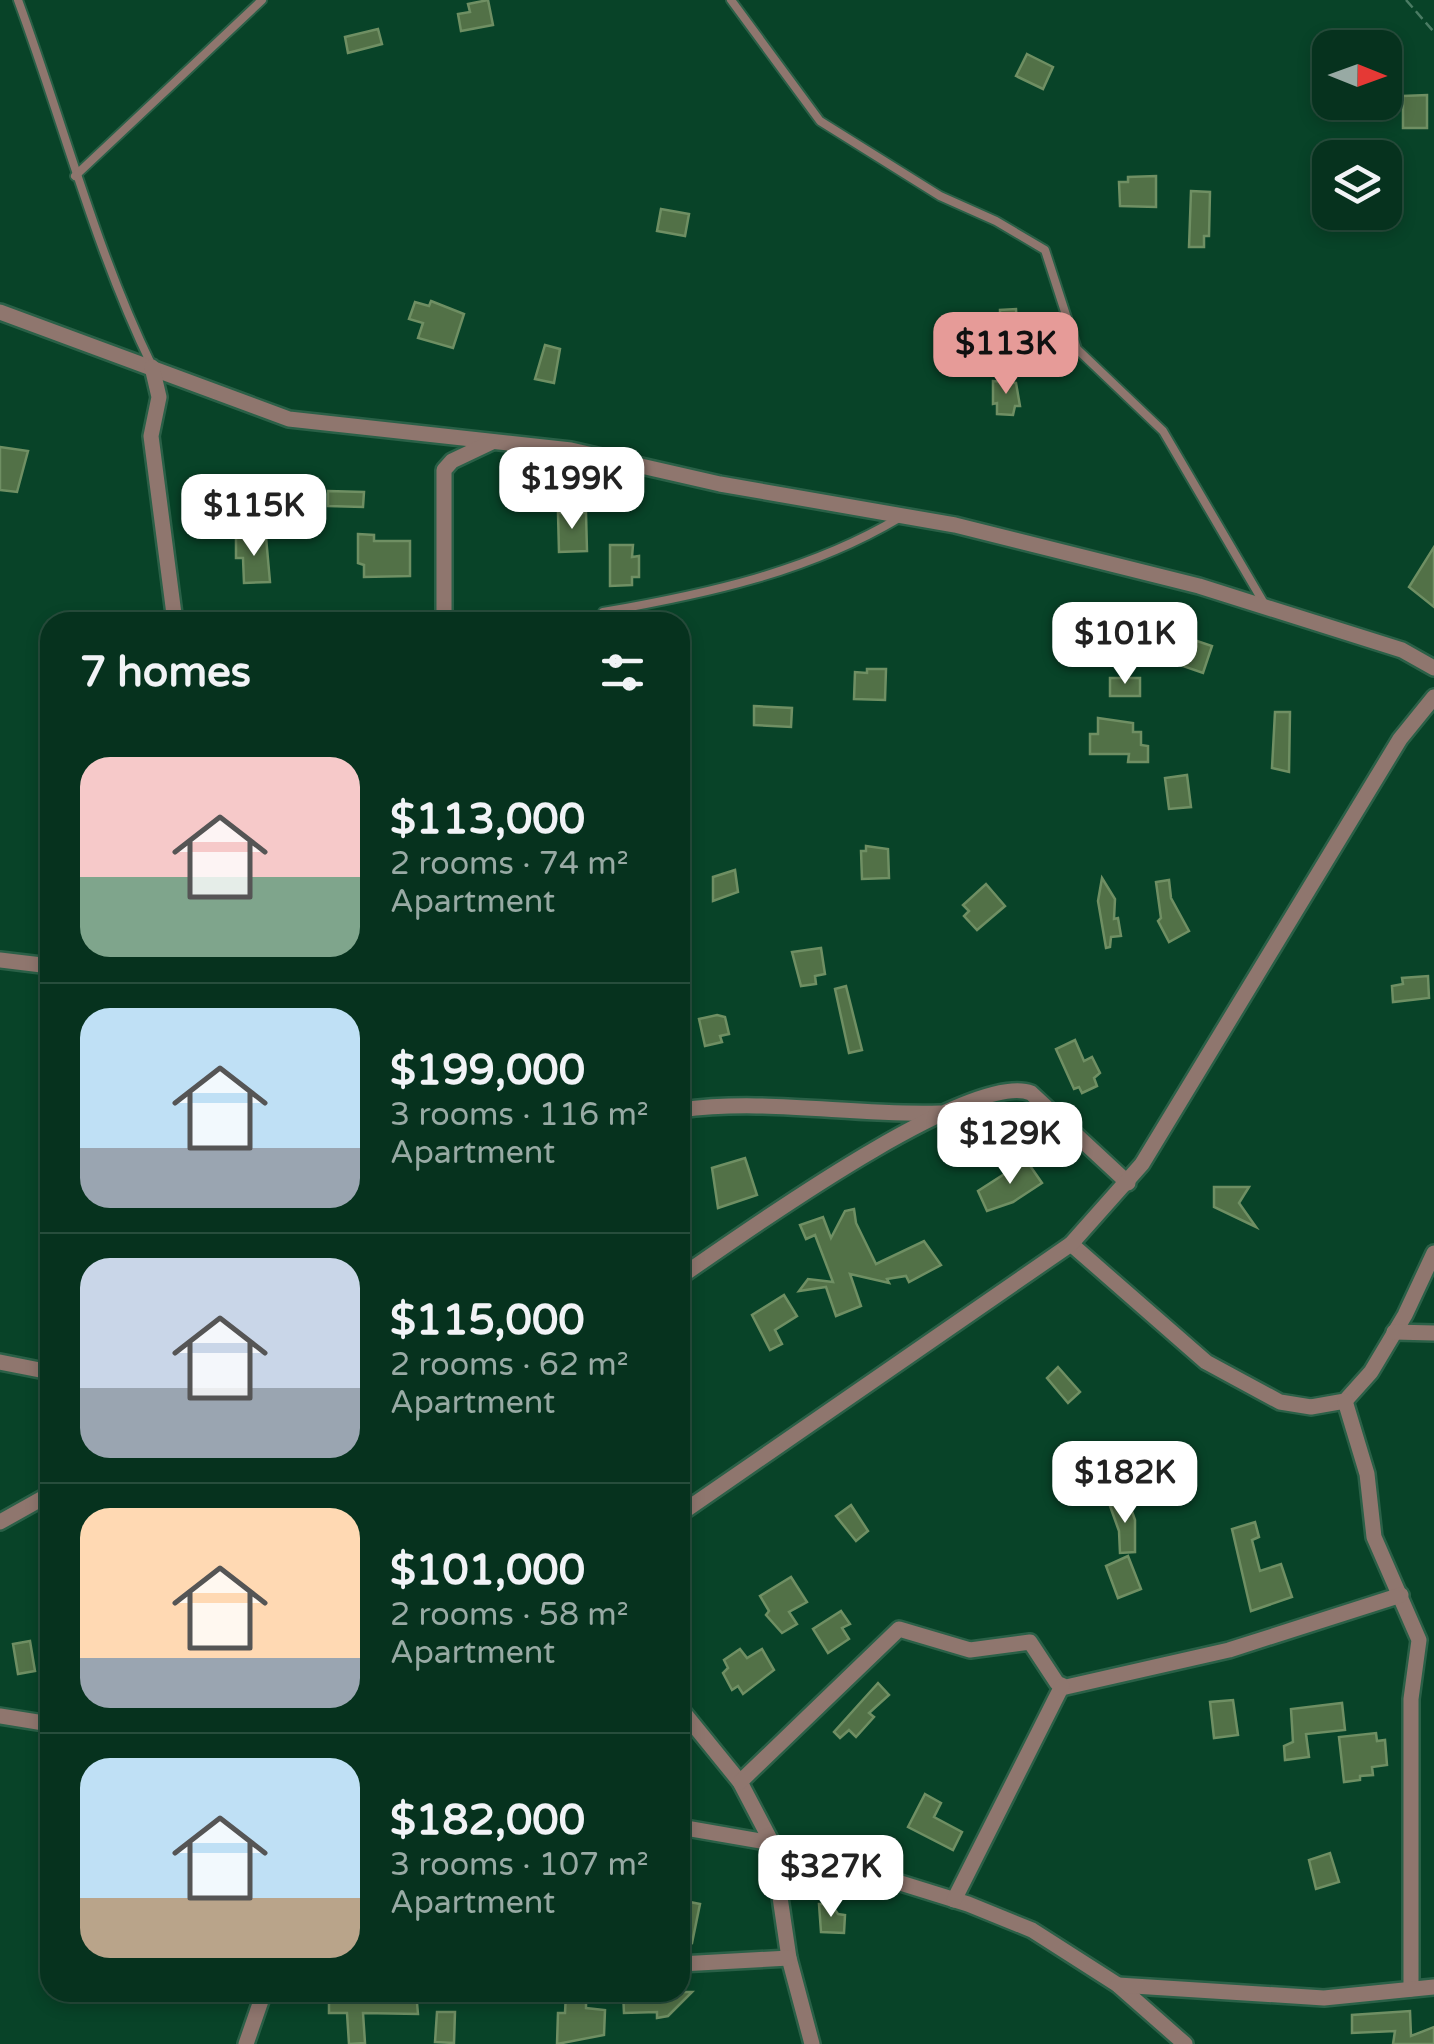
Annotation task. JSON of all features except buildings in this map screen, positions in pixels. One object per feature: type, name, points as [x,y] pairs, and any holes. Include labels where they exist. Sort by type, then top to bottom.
[{"type":"street","points":[[0,312],[288,419],[571,450],[720,484],[902,516],[1116,562],[1402,650],[1434,668]]},
{"type":"street","points":[[152,367],[158,397],[151,436],[173,612]]},
{"type":"street","points":[[444,612],[444,470],[452,461],[492,442]]},
{"type":"street","points":[[690,1507],[1071,1244],[1128,1183],[1400,739],[1434,696]]},
{"type":"street","points":[[0,960],[40,965]]},
{"type":"street","points":[[690,1270],[814,1186],[942,1113],[1023,1090],[1128,1183]]},
{"type":"street","points":[[690,1109],[751,1102],[875,1115],[942,1113]]},
{"type":"street","points":[[1071,1244],[1152,1318],[1242,1385],[1280,1402],[1310,1407],[1345,1400],[1371,1372],[1434,1253]]},
{"type":"street","points":[[1394,1332],[1434,1333]]},
{"type":"street","points":[[0,1362],[40,1370]]},
{"type":"street","points":[[1345,1400],[1367,1474],[1374,1537],[1419,1640],[1411,1699],[1411,1989]]},
{"type":"street","points":[[0,1522],[40,1500]]},
{"type":"street","points":[[1062,1686],[1229,1650],[1401,1595]]},
{"type":"street","points":[[740,1782],[898,1629],[910,1628],[970,1650],[1030,1642],[1062,1686]]},
{"type":"street","points":[[954,1900],[1062,1686]]},
{"type":"street","points":[[0,1716],[40,1722]]},
{"type":"street","points":[[690,1720],[740,1782],[772,1844],[789,1958],[812,2044]]},
{"type":"street","points":[[690,1829],[772,1844],[954,1900],[1032,1930],[1118,1984],[1185,2044]]},
{"type":"street","points":[[690,1963],[789,1958]]},
{"type":"street","points":[[1118,1984],[1324,1998],[1434,1986]]},
{"type":"street","points":[[246,2044],[261,2002]]},
{"type":"lane","points":[[18,0],[56,105],[74,176],[152,367]]},
{"type":"lane","points":[[74,176],[262,0]]},
{"type":"lane","points":[[731,0],[820,122],[940,196],[996,220],[1045,250],[1077,349],[1163,431],[1269,611]]},
{"type":"lane","points":[[603,612],[696,596],[757,579],[852,546],[902,516]]},
{"type":"path","points":[[1406,0],[1434,32]]}]
